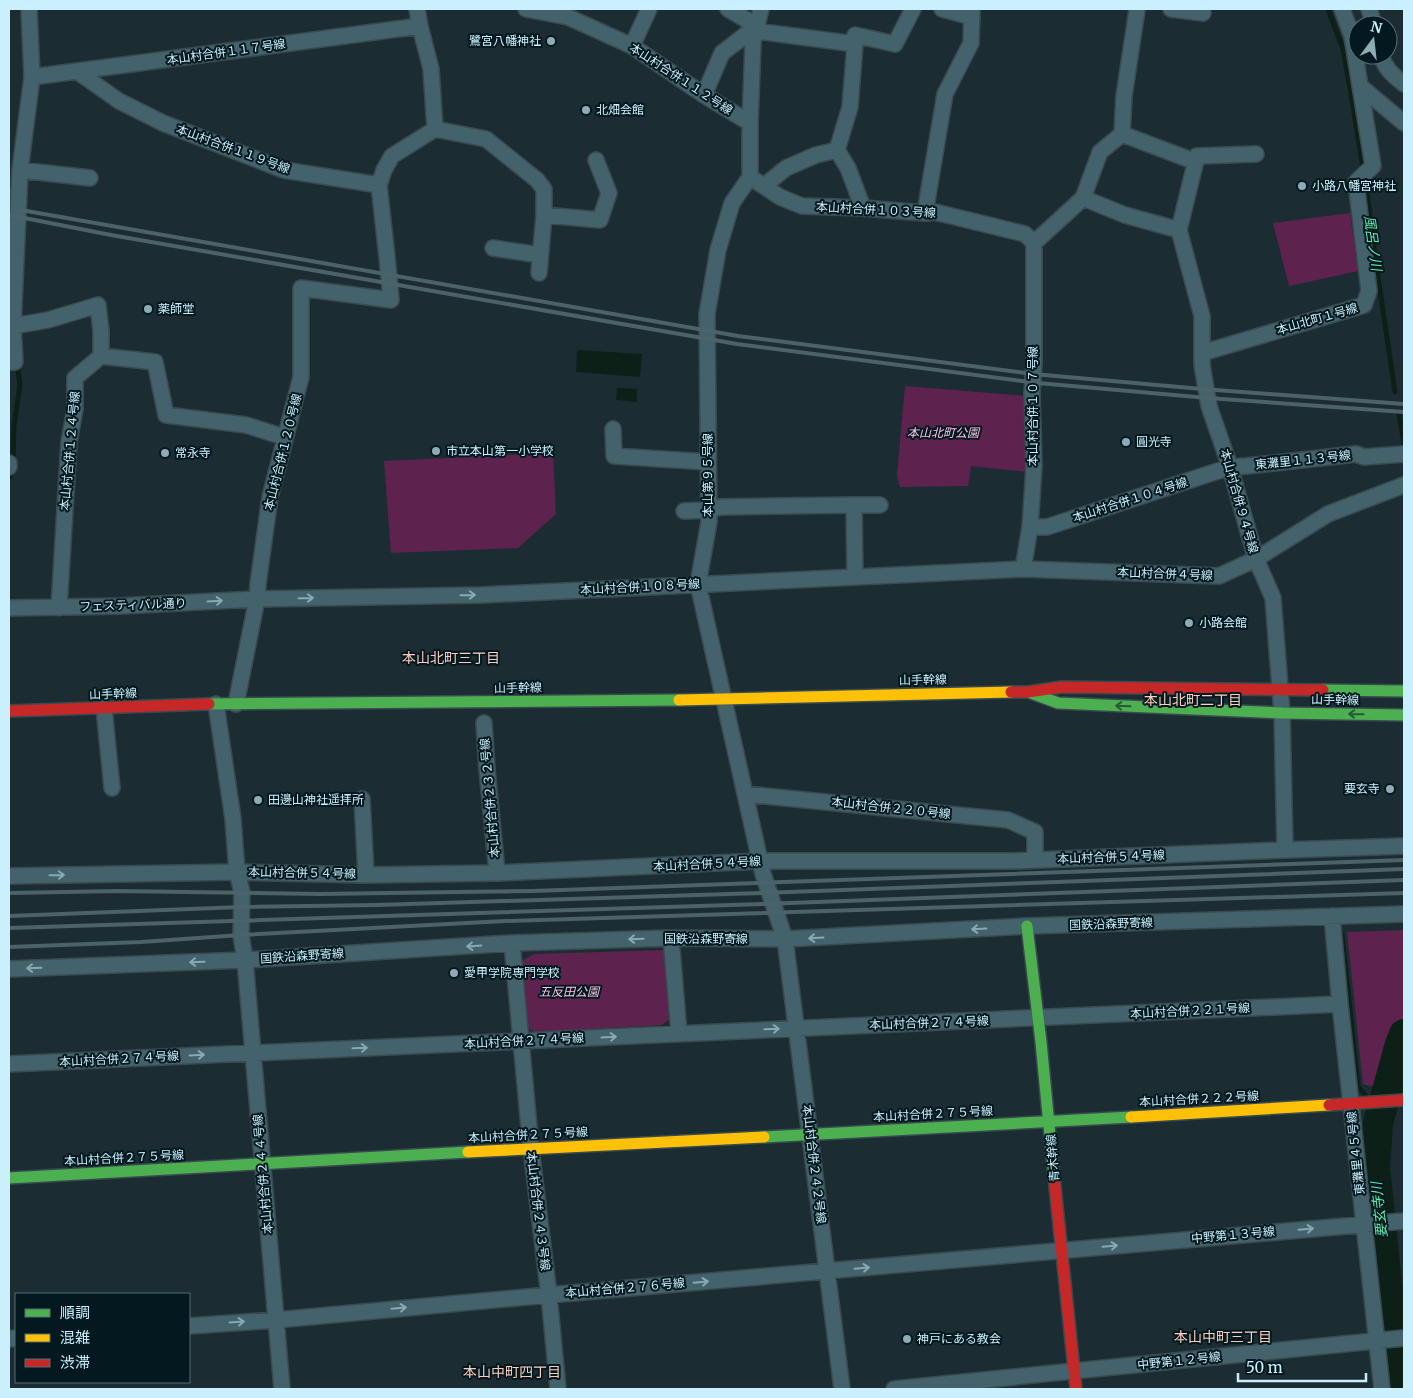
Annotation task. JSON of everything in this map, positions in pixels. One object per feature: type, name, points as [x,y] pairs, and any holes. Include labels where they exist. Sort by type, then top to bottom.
[{"type":"street","points":[[12,362],[12,253],[32,77],[29,9]]},
{"type":"street","points":[[417,9],[431,69],[435,129]]},
{"type":"street","name":"本山村合併１１２号線","points":[[526,9],[568,17],[632,46],[704,95],[750,123]]},
{"type":"street","points":[[632,46],[649,9]]},
{"type":"street","points":[[728,9],[756,28],[855,44]]},
{"type":"street","points":[[750,177],[753,42],[760,9]]},
{"type":"street","points":[[863,208],[848,168],[837,150],[850,107],[855,36],[895,44],[913,9]]},
{"type":"street","points":[[925,213],[945,94],[971,43],[972,13],[942,9]]},
{"type":"street","points":[[1034,243],[1083,198],[1100,152],[1122,134],[1124,96],[1136,9]]},
{"type":"street","points":[[1171,9],[1203,13]]},
{"type":"street","name":"本山北町１号線","points":[[1202,353],[1364,305],[1368,291],[1356,182],[1373,166],[1352,36],[1342,9]]},
{"type":"street","name":"本山村合併１１７号線","points":[[32,77],[420,26]]},
{"type":"street","points":[[704,95],[722,53],[756,28]]},
{"type":"street","points":[[1384,65],[1392,75],[1404,84]]},
{"type":"street","name":"本山村合併１１９号線","points":[[78,72],[119,101],[163,123],[284,170],[379,185]]},
{"type":"street","points":[[1361,87],[1404,123]]},
{"type":"street","points":[[379,185],[384,170],[392,156],[435,129],[486,139],[537,180],[544,189],[544,215],[539,273]]},
{"type":"street","points":[[1122,134],[1196,159],[1256,154]]},
{"type":"street","points":[[764,186],[786,168],[816,155],[837,150]]},
{"type":"street","points":[[1083,198],[1125,215],[1178,230],[1196,159]]},
{"type":"street","points":[[544,215],[600,220],[609,193],[596,160]]},
{"type":"street","points":[[20,170],[90,178]]},
{"type":"street","name":"本山村合併１０３号線","points":[[750,177],[780,197],[802,206],[935,212],[1025,234],[1034,243]]},
{"type":"street","name":"本山第９５号線","points":[[750,177],[732,203],[718,250],[707,314],[709,522],[698,584],[763,874],[785,939]]},
{"type":"street","name":"本山村合併１２０号線","points":[[236,704],[257,599],[270,496],[301,376],[301,288],[391,300],[379,185]]},
{"type":"street","name":"本山村合併９４号線","points":[[1178,230],[1202,316],[1202,365],[1209,406],[1230,467],[1256,559],[1273,598],[1282,713],[1284,850]]},
{"type":"street","name":"本山村合併１０７号線","points":[[1023,569],[1030,527],[1034,467],[1032,393],[1034,364],[1034,243]]},
{"type":"street","points":[[493,248],[540,255]]},
{"type":"street","points":[[13,326],[48,320],[98,305],[101,356],[155,362],[166,415],[246,425],[284,437]]},
{"type":"street","name":"本山村合併１２４号線","points":[[59,608],[69,442],[75,409],[76,378],[101,356]]},
{"type":"street","points":[[613,429],[614,456],[708,462]]},
{"type":"street","name":"東灘里１１３号線","points":[[1230,467],[1356,454],[1364,457],[1399,455]]},
{"type":"street","name":"本山村合併１０４号線","points":[[1030,527],[1047,527],[1230,467]]},
{"type":"street","name":"本山村合併４号線","points":[[1023,569],[1219,576],[1256,559],[1328,514],[1403,486]]},
{"type":"street","points":[[854,505],[856,576]]},
{"type":"street","points":[[684,511],[709,510],[720,507],[880,505]]},
{"type":"street","name":"本山村合併１０８号線","points":[[257,599],[481,595],[1023,569]]},
{"type":"street","name":"フェスティバル通り","points":[[9,608],[120,606],[257,599]]},
{"type":"street","name":"山手幹線","points":[[9,711],[216,704],[724,699],[1028,692],[1062,688],[1404,691]]},
{"type":"street","name":"山手幹線","points":[[1028,692],[1058,703],[1282,713],[1404,715]]},
{"type":"street","points":[[216,704],[233,819],[237,872],[242,892],[241,935],[246,960]]},
{"type":"street","points":[[104,708],[112,788]]},
{"type":"street","name":"本山村合併２３２号線","points":[[484,723],[497,873]]},
{"type":"street","name":"本山村合併２２０号線","points":[[745,794],[1008,820],[1035,832],[1035,860]]},
{"type":"street","points":[[362,799],[366,875]]},
{"type":"street","name":"本山村合併５４号線","points":[[9,876],[237,872],[366,875],[497,873],[760,861],[1035,860],[1404,846]]},
{"type":"street","name":"国鉄沿森野寄線","points":[[9,969],[246,960],[512,943],[671,938],[785,939],[1027,926],[1404,914]]},
{"type":"street","name":"東灘里４５号線","points":[[1332,916],[1382,1389]]},
{"type":"street","name":"青木幹線","points":[[1027,926],[1039,1018],[1076,1389]]},
{"type":"street","points":[[671,938],[679,1033]]},
{"type":"street","name":"本山村合併２４２号線","points":[[785,939],[842,1389]]},
{"type":"street","name":"本山村合併２４３号線","points":[[512,943],[531,1149],[549,1295],[558,1389]]},
{"type":"street","name":"本山村合併２４４号線","points":[[246,960],[282,1389]]},
{"type":"street","name":"本山村合併２２１号線","points":[[1039,1018],[1340,1004]]},
{"type":"street","name":"本山村合併２７４号線","points":[[9,1064],[1039,1018]]},
{"type":"street","name":"本山村合併２２２号線","points":[[1049,1121],[1399,1100]]},
{"type":"street","name":"本山村合併２７５号線","points":[[9,1178],[1049,1121]]},
{"type":"street","name":"中野第１３号線","points":[[1061,1250],[1399,1221]]},
{"type":"street","name":"本山村合併２７６号線","points":[[190,1326],[276,1320],[1061,1250]]},
{"type":"street","name":"中野第１２号線","points":[[894,1389],[1404,1338]]},
{"type":"green space","points":[[1350,213],[1358,271],[1289,286],[1273,223]]},
{"type":"green space","name":"本山北町公園","points":[[905,386],[1027,396],[1028,472],[971,466],[968,486],[900,487],[897,475]]},
{"type":"green space","points":[[553,453],[556,514],[518,548],[391,553],[384,461]]},
{"type":"green space","points":[[1404,930],[1404,1018],[1379,1088],[1363,1084],[1347,932]]},
{"type":"green space","name":"五反田公園","points":[[665,950],[671,1018],[662,1025],[535,1032],[526,1027],[520,962],[534,954]]},
{"type":"shaded area","points":[[577,350],[642,354],[640,377],[576,372]]},
{"type":"shaded area","points":[[617,388],[637,389],[637,402],[616,400]]},
{"type":"waterway","name":"風呂ノ川","points":[[1328,9],[1343,49],[1352,100],[1395,392]]},
{"type":"waterway","points":[[10,477],[13,463],[14,426],[20,385],[18,369]]},
{"type":"waterway","name":"風呂ノ川","points":[[1399,414],[1404,444]]},
{"type":"waterway","points":[[1342,935],[1358,1086],[1366,1096]]},
{"type":"waterway","name":"要玄寺川","points":[[1398,1389],[1375,1167],[1378,1123],[1404,1034]]},
{"type":"railway","points":[[21,210],[738,336],[1033,374],[1404,404]]},
{"type":"railway","points":[[9,215],[111,235],[737,344],[1038,383],[1208,398],[1404,412]]},
{"type":"railway","points":[[9,893],[118,891],[320,894],[533,891],[1404,860]]},
{"type":"railway","points":[[9,916],[242,907],[378,905],[761,893],[1404,869]]},
{"type":"railway","points":[[9,928],[763,904],[1404,880]]},
{"type":"railway","points":[[9,947],[141,942],[505,921],[1404,893]]},
{"type":"traffic: fast","points":[[1323,690],[1404,691]]},
{"type":"traffic: fast","points":[[1031,693],[1058,703],[1282,713],[1404,715]]},
{"type":"traffic: fast","points":[[209,704],[679,700]]},
{"type":"traffic: fast","points":[[1027,926],[1041,1042],[1054,1177]]},
{"type":"traffic: fast","points":[[764,1137],[1131,1117]]},
{"type":"traffic: fast","points":[[9,1178],[468,1152]]},
{"type":"traffic: slow","points":[[679,700],[1011,692]]},
{"type":"traffic: slow","points":[[1131,1117],[1329,1105]]},
{"type":"traffic: slow","points":[[468,1152],[764,1137]]},
{"type":"traffic: jam","points":[[1011,692],[1028,692],[1062,687],[1323,690]]},
{"type":"traffic: jam","points":[[9,711],[209,704]]},
{"type":"traffic: jam","points":[[1329,1105],[1404,1100]]},
{"type":"traffic: jam","points":[[1054,1177],[1076,1389]]},
{"type":"place","name":"鷺宮八幡神社","points":[[551,41]]},
{"type":"place","name":"北畑会館","points":[[586,110]]},
{"type":"place","name":"小路八幡宮神社","points":[[1302,186]]},
{"type":"place","name":"薬師堂","points":[[148,309]]},
{"type":"place","name":"圓光寺","points":[[1126,442]]},
{"type":"place","name":"市立本山第一小学校","points":[[436,451]]},
{"type":"place","name":"常永寺","points":[[165,453]]},
{"type":"place","name":"小路会館","points":[[1189,623]]},
{"type":"place","name":"要玄寺","points":[[1390,789]]},
{"type":"place","name":"田邊山神社遥拝所","points":[[258,800]]},
{"type":"place","name":"愛甲学院専門学校","points":[[454,973]]},
{"type":"place","name":"神戸にある教会","points":[[907,1339]]},
{"type":"district","name":"本山北町三丁目","points":[[451,658]]},
{"type":"district","name":"本山北町二丁目","points":[[1193,700]]},
{"type":"district","name":"本山中町三丁目","points":[[1223,1337]]},
{"type":"district","name":"本山中町四丁目","points":[[512,1372]]}]
